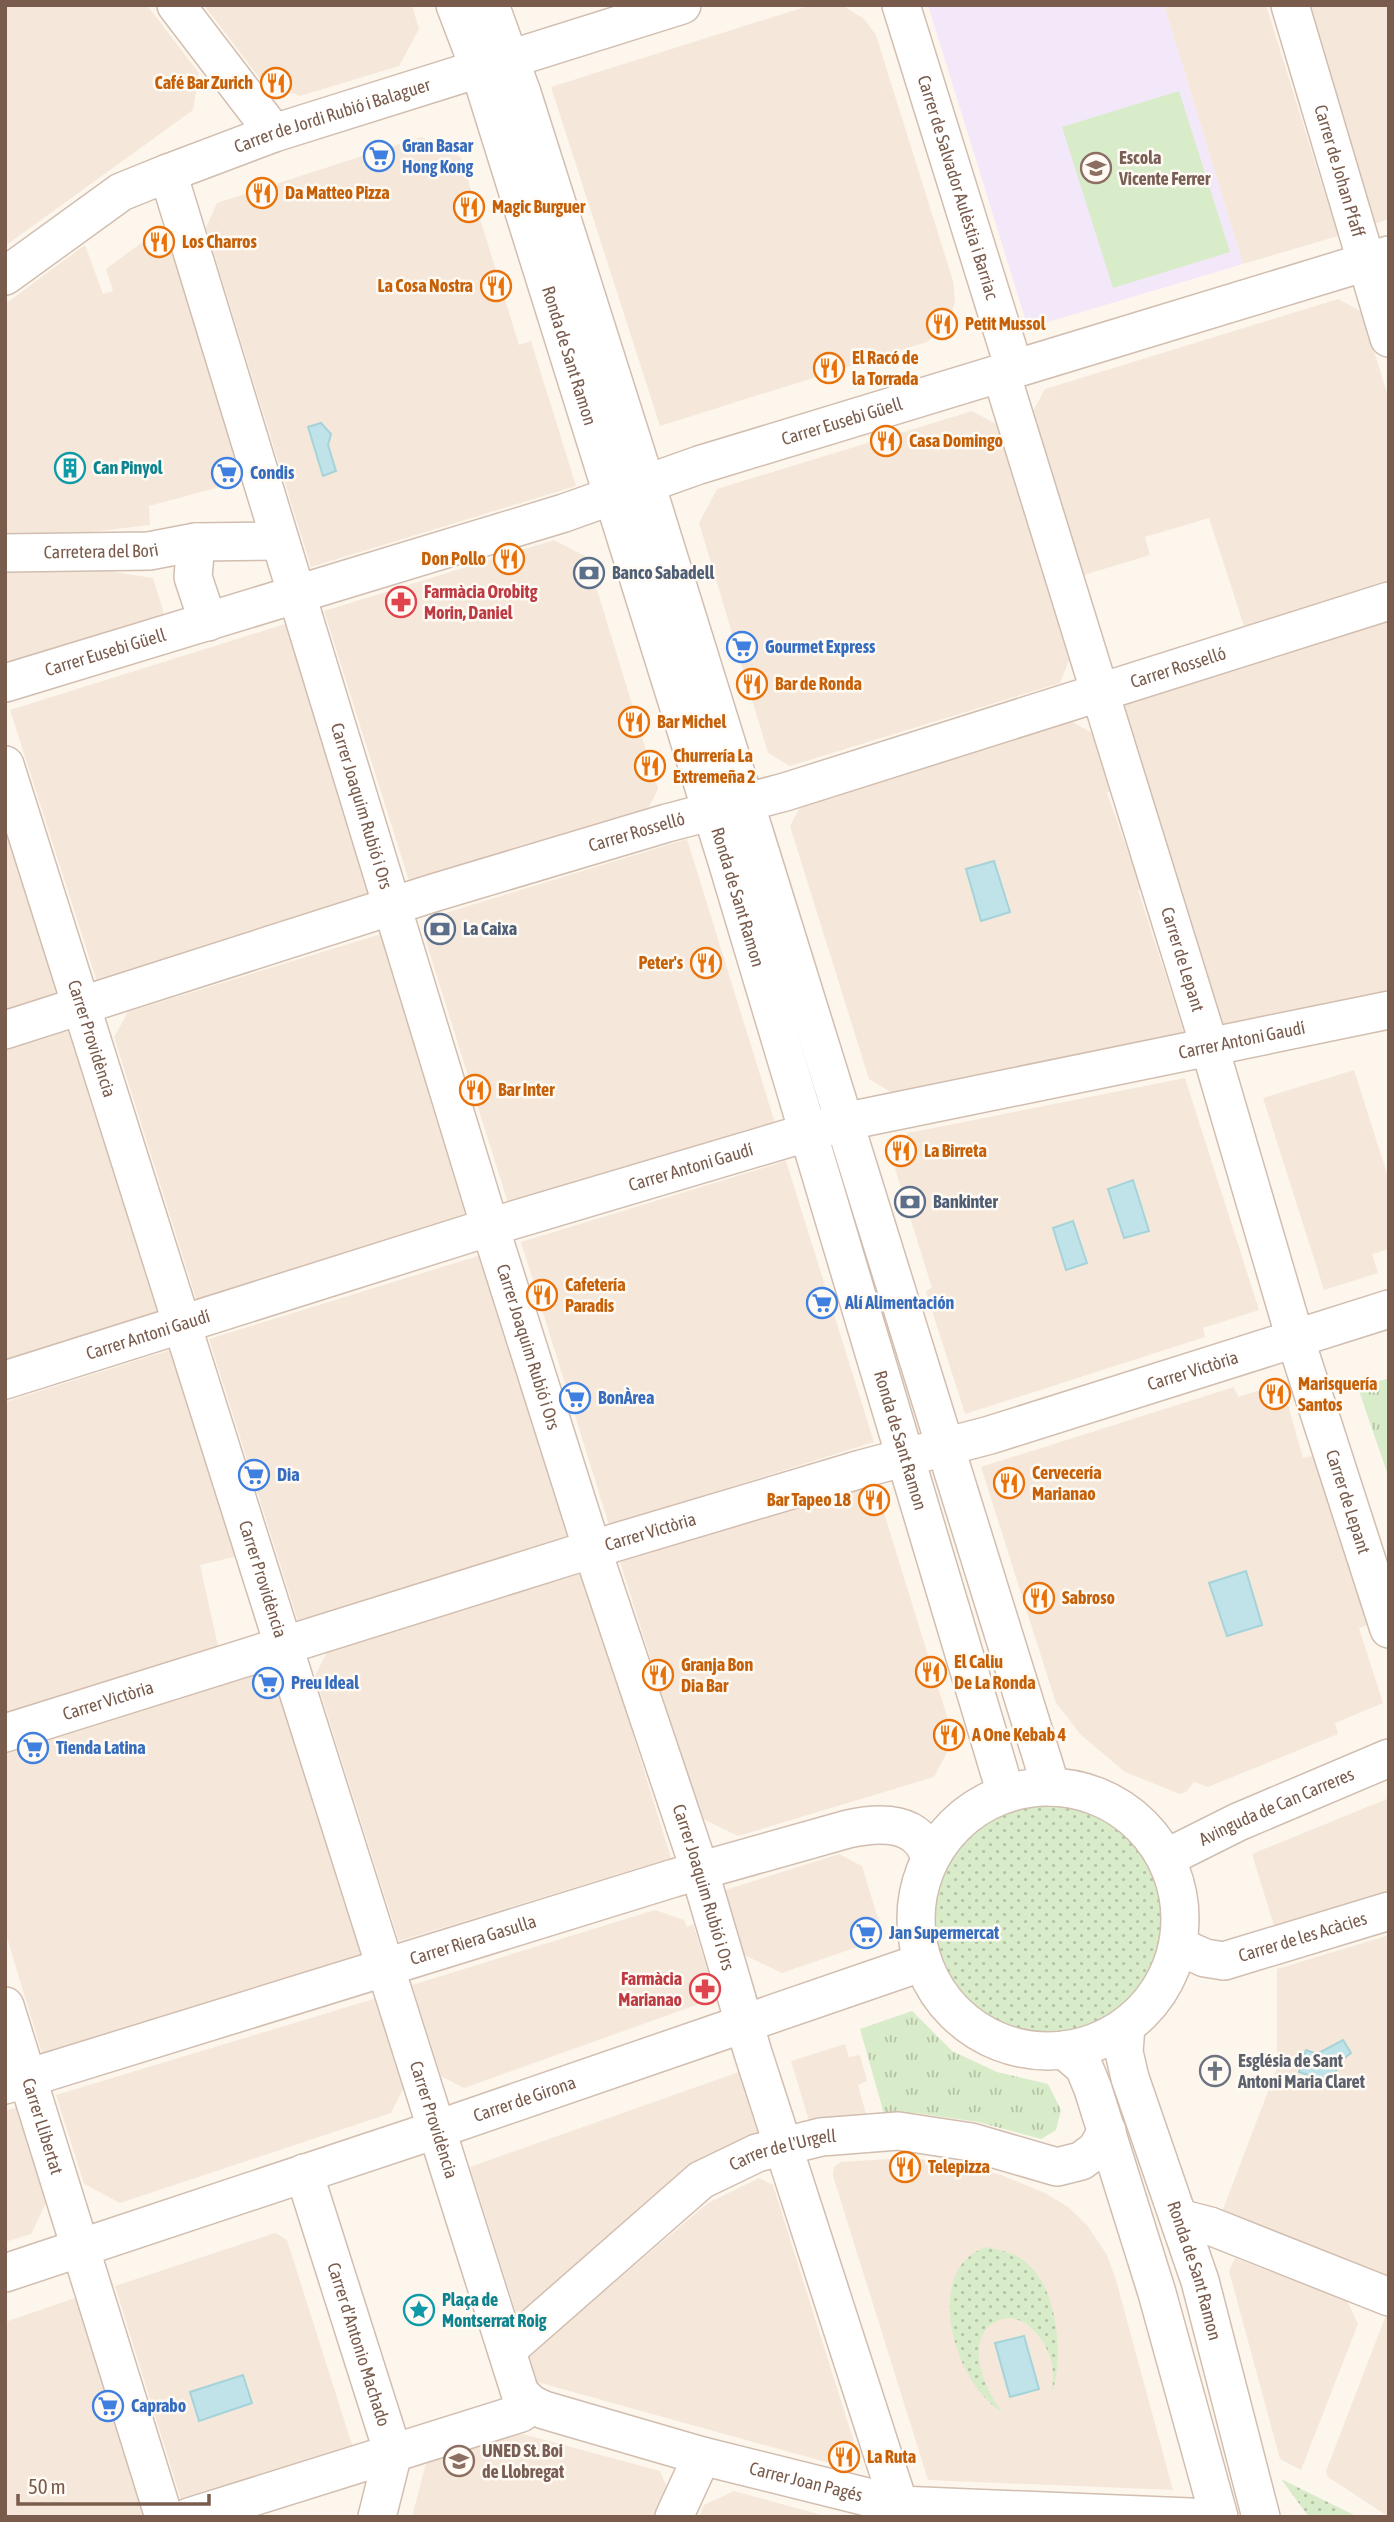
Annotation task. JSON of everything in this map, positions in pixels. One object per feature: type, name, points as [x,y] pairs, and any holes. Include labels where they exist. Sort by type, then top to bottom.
[{"type":"street","points":[[176,5],[274,133]]},
{"type":"street","name":"Ronda de Sant Ramon","points":[[455,5],[494,64]]},
{"type":"street","name":"Ronda de Sant Ramon","points":[[490,5],[494,64],[630,490],[727,807],[807,1132],[1006,1794]]},
{"type":"street","name":"Carrer de Jordi Rubió i Balaguer","points":[[5,276],[121,192],[168,173],[274,133],[682,5]]},
{"type":"street","name":"Carrer de Salvador Aulèstia i Barriac","points":[[901,5],[1007,370]]},
{"type":"street","name":"Carrer de Johan Pfaff","points":[[1290,5],[1378,258],[1389,338]]},
{"type":"street","name":"Carrer Joaquim Rubió i Ors","points":[[168,173],[490,1227],[592,1549],[699,1871],[744,2024],[786,2146],[901,2511]]},
{"type":"street","name":"Carrer Eusebi Güell","points":[[5,683],[296,595],[1007,370],[1378,258]]},
{"type":"street","name":"Carrer de Lepant","points":[[1007,370],[1099,693],[1209,1045],[1295,1338],[1389,1629]]},
{"type":"street","name":"Carretera del Bori","points":[[5,553],[149,551],[196,542],[280,541]]},
{"type":"street","points":[[196,542],[193,577],[208,622]]},
{"type":"street","name":"Carrer Rosselló","points":[[5,1030],[394,906],[1099,693],[1389,601]]},
{"type":"street","name":"Carrer Providència","points":[[5,765],[507,2350],[525,2399]]},
{"type":"street","name":"Ronda de Sant Ramon","points":[[727,807],[843,1122],[1051,1787]]},
{"type":"street","name":"Carrer Antoni Gaudí","points":[[5,1380],[490,1227],[843,1122],[1389,1010]]},
{"type":"street","name":"Carrer Victòria","points":[[5,1733],[592,1549],[861,1469],[945,1447],[1389,1309]]},
{"type":"street","name":"Avinguda de Can Carreres","points":[[1166,1858],[1218,1831],[1389,1758]]},
{"type":"street","points":[[1051,1787],[1081,1791],[1118,1807],[1145,1829],[1166,1858],[1181,1908],[1178,1946],[1163,1985],[1150,2003],[1126,2026],[1096,2041],[1064,2050],[1024,2049],[972,2028],[948,2005],[923,1962],[917,1931],[917,1904],[930,1859],[946,1836],[973,1810],[1006,1794],[1051,1787]]},
{"type":"street","name":"Carrer Riera Gasulla","points":[[17,2082],[699,1871],[875,1824],[903,1828],[919,1838],[927,1846],[930,1859]]},
{"type":"street","name":"Carrer de les Acàcies","points":[[1178,1946],[1205,1958],[1224,1961],[1389,1911]]},
{"type":"street","name":"Carrer de Girona","points":[[5,2273],[79,2246],[438,2129],[923,1962]]},
{"type":"street","name":"Carrer Llibertat","points":[[5,2006],[17,2082],[79,2246],[164,2517]]},
{"type":"street","name":"Ronda de Sant Ramon","points":[[1126,2026],[1124,2052],[1130,2078],[1200,2281],[1261,2517]]},
{"type":"street","points":[[1064,2050],[1084,2067],[1107,2131],[1157,2292],[1219,2517]]},
{"type":"street","name":"Carrer de l'Urgell","points":[[507,2350],[701,2180],[757,2153],[850,2133],[898,2131],[971,2142],[1057,2166],[1081,2161],[1096,2150],[1107,2131]]},
{"type":"street","name":"Carrer d'Antonio Machado","points":[[304,2173],[393,2453]]},
{"type":"street","points":[[1179,2218],[1210,2226],[1389,2297]]},
{"type":"street","points":[[190,2517],[521,2413],[525,2399]]},
{"type":"street","name":"Carrer Joan Pagés","points":[[525,2399],[702,2456],[901,2511],[1190,2517]]},
{"type":"street","points":[[377,2517],[393,2453]]},
{"type":"street","points":[[674,2517],[702,2456]]},
{"type":"shaded area","points":[[5,5],[147,5],[199,73],[193,110],[5,246]]},
{"type":"shaded area","points":[[204,5],[412,5],[419,29],[399,66],[300,96],[264,84]]},
{"type":"shaded area","points":[[811,5],[845,7],[864,19],[876,35],[953,281],[955,301],[951,316],[939,333],[927,342],[660,426],[551,87]]},
{"type":"shaded area","name":"Escola Vicente Ferrer","points":[[928,5],[1164,5],[1243,264],[1028,328]]},
{"type":"shaded area","points":[[1164,5],[1266,5],[1338,236],[1243,264]]},
{"type":"shaded area","points":[[1307,5],[1389,5],[1389,219],[1374,224]]},
{"type":"shaded area","points":[[421,137],[461,157],[519,345],[531,341],[576,486],[311,567],[206,228],[217,203]]},
{"type":"shaded area","points":[[149,237],[169,242],[237,460],[223,486],[149,506],[150,525],[48,537],[5,537],[5,304],[85,245],[103,294],[113,291],[106,269]]},
{"type":"shaded area","points":[[1338,299],[1362,312],[1389,399],[1389,582],[1244,626],[1209,518],[1145,537],[1150,555],[1084,575],[1033,411],[1045,389]]},
{"type":"shaded area","points":[[972,411],[998,425],[1069,660],[1060,683],[790,766],[768,753],[699,523],[717,489]]},
{"type":"shaded area","points":[[554,540],[587,557],[658,789],[647,811],[410,884],[324,611]]},
{"type":"shaded area","points":[[75,566],[153,578],[164,614],[5,664],[5,569]]},
{"type":"shaded area","points":[[1389,622],[1389,993],[1223,1026],[1124,705]]},
{"type":"shaded area","points":[[288,623],[372,896],[97,982],[10,710]]},
{"type":"shaded area","points":[[1069,720],[1094,734],[1110,791],[1107,793],[1141,888],[1138,890],[1184,1032],[894,1094],[869,1079],[790,826],[802,803]]},
{"type":"shaded area","points":[[5,824],[58,994],[5,1010]]},
{"type":"shaded area","points":[[687,839],[775,1123],[509,1206],[426,942],[439,915]]},
{"type":"shaded area","points":[[384,933],[472,1218],[197,1302],[114,1037],[128,1012]]},
{"type":"shaded area","points":[[72,1030],[161,1314],[5,1362],[5,1051]]},
{"type":"shaded area","points":[[1354,1070],[1389,1180],[1389,1249],[1372,1254],[1378,1273],[1324,1290],[1263,1098]]},
{"type":"shaded area","points":[[1185,1078],[1259,1310],[1203,1328],[1205,1337],[965,1414],[928,1298],[926,1291],[932,1288],[892,1159],[908,1133]]},
{"type":"shaded area","points":[[786,1161],[874,1442],[609,1525],[521,1242]]},
{"type":"shaded area","points":[[484,1254],[572,1536],[298,1621],[209,1339]]},
{"type":"shaded area","points":[[173,1349],[238,1556],[200,1565],[218,1646],[5,1712],[5,1402]]},
{"type":"shaded area","points":[[1282,1383],[1303,1458],[1316,1455],[1370,1624],[1359,1628],[1383,1703],[1335,1723],[1338,1734],[1208,1787],[1194,1782],[1186,1792],[1180,1794],[1125,1772],[1081,1735],[1056,1703],[981,1467],[1234,1387],[1238,1397]]},
{"type":"shaded area","points":[[857,1488],[880,1500],[954,1739],[934,1777],[738,1836],[701,1818],[620,1562]]},
{"type":"shaded area","points":[[583,1573],[671,1858],[399,1941],[315,1676],[327,1652]]},
{"type":"shaded area","points":[[256,1674],[279,1687],[363,1954],[42,2053],[5,1931],[5,1752]]},
{"type":"shaded area","points":[[1389,1798],[1389,1894],[1275,1929],[1252,1854]]},
{"type":"shaded area","points":[[839,1854],[862,1866],[879,1922],[866,1944],[782,1973],[742,1954],[722,1891]]},
{"type":"shaded area","points":[[655,1910],[684,1920],[687,1927],[693,1924],[716,1998],[464,2088],[441,2076],[412,1985]]},
{"type":"shaded area","points":[[1389,1935],[1387,2276],[1222,2212],[1277,2068],[1277,1969]]},
{"type":"shaded area","points":[[377,1998],[403,2089],[391,2113],[120,2203],[84,2184],[56,2095]]},
{"type":"shaded area","points":[[845,2044],[849,2057],[860,2055],[867,2081],[858,2085],[866,2114],[809,2121],[791,2061]]},
{"type":"shaded area","points":[[739,2072],[759,2135],[692,2167],[517,2316],[470,2167]]},
{"type":"shaded area","points":[[20,2106],[49,2197],[31,2234],[5,2242],[5,2111]]},
{"type":"shaded area","points":[[905,2158],[944,2161],[1001,2175],[1045,2193],[1068,2207],[1087,2225],[1107,2255],[1116,2280],[1173,2490],[928,2480],[833,2176],[834,2167],[841,2162]]},
{"type":"shaded area","points":[[759,2178],[773,2185],[854,2442],[852,2453],[842,2462],[833,2464],[537,2382],[528,2356],[708,2203]]},
{"type":"shaded area","points":[[275,2233],[287,2240],[353,2448],[182,2503],[115,2286]]},
{"type":"shaded area","points":[[1235,2258],[1347,2301],[1358,2324],[1301,2470],[1280,2459],[1229,2271]]},
{"type":"shaded area","points":[[78,2297],[145,2517],[5,2517],[5,2322]]},
{"type":"shaded area","points":[[1386,2315],[1389,2316],[1389,2517],[1328,2477],[1326,2471]]},
{"type":"shaded area","points":[[519,2433],[660,2471],[669,2492],[658,2517],[412,2517],[427,2459]]},
{"type":"shaded area","points":[[734,2491],[827,2517],[699,2517],[704,2505]]},
{"type":"green space","points":[[1179,91],[1230,252],[1113,288],[1062,127]]},
{"type":"green space","points":[[1389,1378],[1389,1478],[1358,1388]]},
{"type":"green space","points":[[1038,1804],[1060,1804],[1103,1817],[1130,1837],[1150,1864],[1161,1896],[1161,1940],[1150,1972],[1130,1999],[1103,2019],[1082,2027],[1060,2032],[1038,2032],[995,2019],[968,1999],[948,1972],[940,1951],[935,1929],[935,1907],[948,1864],[968,1837],[995,1817],[1016,1809]]},
{"type":"green space","points":[[912,2011],[952,2051],[997,2072],[1048,2084],[1061,2110],[1056,2130],[1041,2139],[978,2122],[915,2113],[884,2114],[860,2029]]},
{"type":"green space","points":[[986,2247],[1018,2257],[1037,2275],[1052,2306],[1058,2343],[1056,2378],[1052,2393],[1051,2360],[1044,2343],[1031,2328],[1023,2322],[1006,2318],[986,2329],[981,2339],[980,2365],[990,2392],[1003,2412],[986,2398],[971,2378],[959,2354],[952,2328],[950,2302],[954,2278],[966,2259]]},
{"type":"green space","points":[[1281,2479],[1358,2517],[1309,2517]]},
{"type":"water","points":[[321,423],[331,434],[328,445],[336,471],[323,476],[308,427]]},
{"type":"water","points":[[994,861],[1010,912],[981,921],[966,869]]},
{"type":"water","points":[[1133,1180],[1149,1231],[1124,1238],[1108,1189]]},
{"type":"water","points":[[1073,1221],[1087,1263],[1066,1270],[1053,1228]]},
{"type":"water","points":[[1246,1571],[1262,1625],[1227,1636],[1209,1583]]},
{"type":"water","points":[[1343,2040],[1351,2053],[1338,2063],[1335,2074],[1323,2080],[1299,2072],[1306,2050],[1317,2054]]},
{"type":"water","points":[[1024,2336],[1039,2389],[1010,2397],[995,2343]]},
{"type":"water","points":[[243,2375],[252,2403],[199,2421],[190,2392]]},
{"type":"place","name":"Café Bar Zurich","points":[[276,83]]},
{"type":"place","name":"Gran Basar Hong Kong","points":[[379,156]]},
{"type":"place","name":"Escola Vicente Ferrer","points":[[1096,168]]},
{"type":"place","name":"Da Matteo Pizza","points":[[262,193]]},
{"type":"place","name":"Magic Burguer","points":[[469,207]]},
{"type":"place","name":"Los Charros","points":[[159,242]]},
{"type":"place","name":"La Cosa Nostra","points":[[496,286]]},
{"type":"place","name":"Petit Mussol","points":[[942,324]]},
{"type":"place","name":"El Racó de la Torrada","points":[[829,368]]},
{"type":"place","name":"Casa Domingo","points":[[886,441]]},
{"type":"place","name":"Can Pinyol","points":[[70,468]]},
{"type":"place","name":"Condis","points":[[227,473]]},
{"type":"place","name":"Don Pollo","points":[[509,559]]},
{"type":"place","name":"Banco Sabadell","points":[[589,573]]},
{"type":"place","name":"Farmàcia Orobitg Morin, Daniel","points":[[401,602]]},
{"type":"place","name":"Gourmet Express","points":[[742,647]]},
{"type":"place","name":"Bar de Ronda","points":[[752,684]]},
{"type":"place","name":"Bar Michel","points":[[634,722]]},
{"type":"place","name":"Churrería La Extremeña 2","points":[[650,766]]},
{"type":"place","name":"La Caixa","points":[[440,929]]},
{"type":"place","name":"Peter's","points":[[706,963]]},
{"type":"place","name":"Bar Inter","points":[[475,1090]]},
{"type":"place","name":"La Birreta","points":[[901,1151]]},
{"type":"place","name":"Bankinter","points":[[910,1202]]},
{"type":"place","name":"Cafetería Paradis","points":[[542,1295]]},
{"type":"place","name":"Alí Alimentación","points":[[822,1303]]},
{"type":"place","name":"Marisquería Santos","points":[[1275,1394]]},
{"type":"place","name":"BonÀrea","points":[[575,1398]]},
{"type":"place","name":"Dia","points":[[254,1475]]},
{"type":"place","name":"Cervecería Marianao","points":[[1009,1483]]},
{"type":"place","name":"Bar Tapeo 18","points":[[874,1500]]},
{"type":"place","name":"Sabroso","points":[[1039,1598]]},
{"type":"place","name":"El Caliu De La Ronda","points":[[931,1672]]},
{"type":"place","name":"Granja Bon Dia Bar","points":[[658,1675]]},
{"type":"place","name":"Preu Ideal","points":[[268,1683]]},
{"type":"place","name":"A One Kebab 4","points":[[949,1735]]},
{"type":"place","name":"Tienda Latina","points":[[33,1748]]},
{"type":"place","name":"Jan Supermercat","points":[[866,1933]]},
{"type":"place","name":"Farmàcia Marianao","points":[[705,1989]]},
{"type":"place","name":"Església de Sant Antoni Maria Claret","points":[[1215,2071]]},
{"type":"place","name":"Telepizza","points":[[905,2167]]},
{"type":"place","name":"Plaça de Montserrat Roig","points":[[419,2310]]},
{"type":"place","name":"Caprabo","points":[[108,2406]]},
{"type":"place","name":"La Ruta","points":[[844,2457]]},
{"type":"place","name":"UNED St. Boi de Llobregat","points":[[459,2461]]}]
